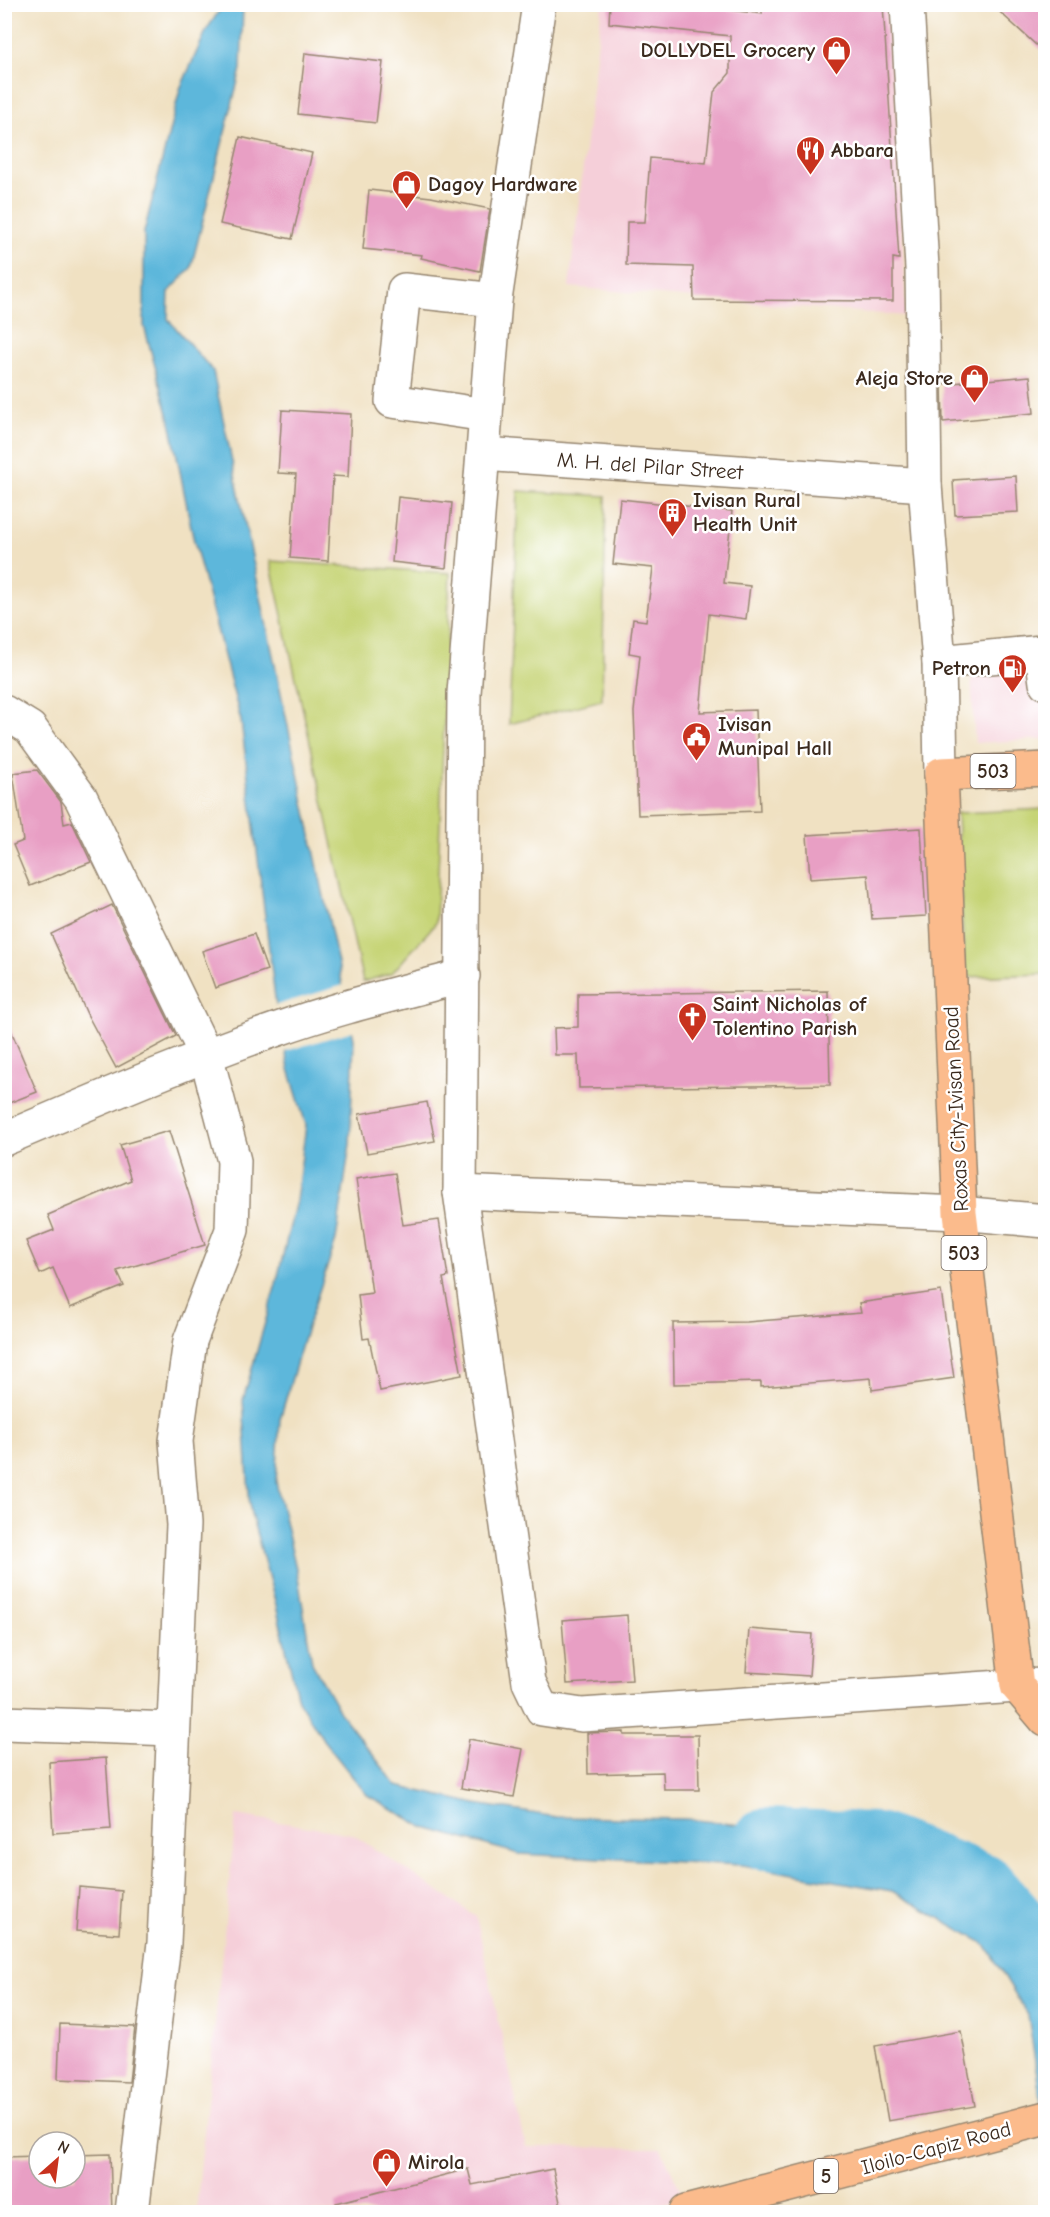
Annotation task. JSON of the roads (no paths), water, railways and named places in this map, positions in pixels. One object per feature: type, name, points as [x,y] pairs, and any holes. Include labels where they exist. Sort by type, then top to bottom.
[{"type":"main road","name":"503","points":[[941,774],[1046,769]]},
{"type":"main road","name":"Roxas City-Ivisan Road","points":[[941,774],[960,1213],[1031,1685]]},
{"type":"main road","points":[[1031,1685],[1046,1720]]},
{"type":"main road","name":"Iloilo-Capiz Road","points":[[686,2212],[1046,2118]]},
{"type":"street","points":[[539,4],[495,300],[464,693],[460,1192],[529,1682],[542,1709],[582,1716],[1031,1685]]},
{"type":"street","points":[[907,4],[922,268],[925,485],[939,662],[941,774]]},
{"type":"street","points":[[486,415],[392,401],[404,290],[495,300]]},
{"type":"street","name":"M. H. del Pilar Street","points":[[483,454],[925,485]]},
{"type":"street","points":[[939,662],[1042,652],[1046,683]]},
{"type":"street","points":[[4,712],[30,728],[81,798],[206,1055],[234,1161],[231,1230],[190,1341],[176,1441],[183,1525],[164,1943],[132,2212]]},
{"type":"street","points":[[4,1139],[206,1055],[276,1029],[463,976]]},
{"type":"street","points":[[460,1192],[960,1213],[1046,1221]]},
{"type":"street","points":[[4,1723],[173,1729]]},
{"type":"water","points":[[223,5],[243,5],[241,69],[191,268],[169,292],[168,319],[213,371],[354,1039],[350,1144],[336,1240],[280,1419],[276,1482],[298,1577],[312,1663],[342,1715],[397,1786],[476,1804],[556,1817],[687,1819],[787,1830],[950,1861],[1012,1899],[1045,1934],[1045,2107],[1042,2108],[1028,2015],[985,1944],[892,1891],[742,1865],[519,1854],[425,1828],[367,1795],[324,1741],[298,1700],[274,1597],[250,1510],[243,1400],[276,1284],[296,1201],[306,1125],[289,1069],[276,1006],[241,721],[193,537],[170,421],[144,326],[144,232],[180,89],[207,29]]},
{"type":"waterway","points":[[765,1839],[877,1843],[983,1884],[1032,1940],[1046,1962]]},
{"type":"place","name":"DOLLYDEL Grocery","points":[[836,76]]},
{"type":"place","name":"Abbara","points":[[810,176]]},
{"type":"place","name":"Dagoy Hardware","points":[[407,210]]},
{"type":"place","name":"Aleja Store","points":[[974,404]]},
{"type":"place","name":"Ivisan Rural Health Unit","points":[[672,538]]},
{"type":"place","name":"Petron","points":[[1012,694]]},
{"type":"place","name":"Ivisan Munipal Hall","points":[[697,762]]},
{"type":"place","name":"Saint Nicholas of Tolentino Parish","points":[[692,1042]]},
{"type":"place","name":"Mirola","points":[[387,2188]]}]
